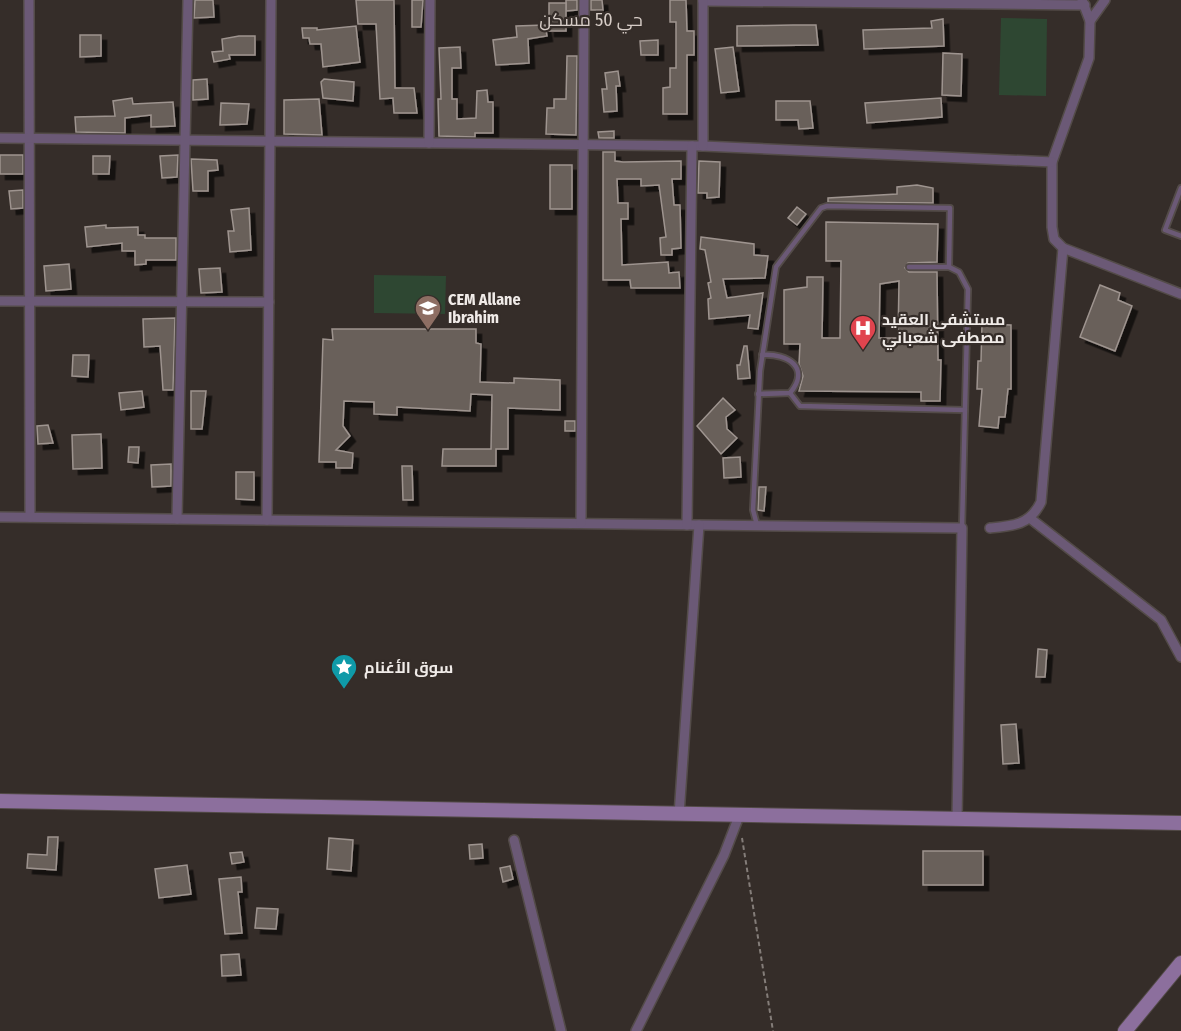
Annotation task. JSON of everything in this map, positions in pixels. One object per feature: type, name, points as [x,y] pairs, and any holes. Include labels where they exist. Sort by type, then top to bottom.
[{"type":"main road","points":[[0,801],[1181,823]]},
{"type":"main road","points":[[1125,1031],[1181,963]]},
{"type":"street","points":[[28,0],[30,517]]},
{"type":"street","points":[[177,519],[188,0]]},
{"type":"street","points":[[267,520],[271,0]]},
{"type":"street","points":[[429,143],[430,0]]},
{"type":"street","points":[[581,523],[584,0]]},
{"type":"street","points":[[1090,21],[1105,0]]},
{"type":"street","points":[[703,146],[703,1],[1083,3],[1090,21],[1089,58],[1052,162],[1054,239],[1063,248],[1181,294]]},
{"type":"street","points":[[0,138],[703,146],[1052,162]]},
{"type":"street","points":[[687,525],[692,146]]},
{"type":"street","points":[[990,528],[1019,524],[1031,519],[1041,502],[1063,248]]},
{"type":"street","points":[[0,301],[269,303]]},
{"type":"street","points":[[0,517],[963,528],[957,819]]},
{"type":"street","points":[[1031,519],[1161,620],[1181,657]]},
{"type":"street","points":[[678,815],[699,525]]},
{"type":"street","points":[[636,1031],[724,855],[739,816]]},
{"type":"street","points":[[514,840],[561,1031]]},
{"type":"lane","points":[[1181,188],[1165,230],[1181,236]]},
{"type":"lane","points":[[757,525],[753,510],[758,394],[776,267],[821,208],[828,206],[950,208],[949,267]]},
{"type":"lane","points":[[909,267],[949,267],[959,272],[968,289],[963,528]]},
{"type":"lane","points":[[762,355],[787,357],[795,365],[798,376],[790,393]]},
{"type":"lane","points":[[790,393],[800,406],[965,410]]},
{"type":"lane","points":[[758,394],[790,393]]},
{"type":"path","points":[[739,816],[772,1031]]},
{"type":"green space","points":[[1001,18],[1047,19],[1046,96],[999,95]]},
{"type":"green space","points":[[374,275],[446,276],[445,314],[374,313]]},
{"type":"building","points":[[195,0],[213,0],[214,17],[194,18]]},
{"type":"building","points":[[356,0],[394,0],[395,88],[414,88],[417,113],[394,113],[393,98],[380,99],[376,24],[358,24]]},
{"type":"building","points":[[412,0],[423,0],[421,27],[412,27]]},
{"type":"building","points":[[566,0],[577,0],[577,10],[566,11]]},
{"type":"building","points":[[591,0],[602,0],[603,10],[591,10]]},
{"type":"building","points":[[670,0],[686,0],[687,31],[694,31],[694,55],[687,55],[687,114],[663,114],[663,88],[670,87],[670,68],[676,68],[676,22],[670,22]]},
{"type":"building","points":[[549,3],[566,3],[566,31],[549,31]]},
{"type":"building","points":[[943,19],[944,46],[864,49],[863,30],[932,28],[931,21]]},
{"type":"building","points":[[545,25],[547,36],[528,39],[529,63],[496,65],[493,40],[517,37],[516,26]]},
{"type":"building","points":[[816,25],[818,45],[737,46],[737,26]]},
{"type":"building","points":[[356,26],[360,62],[323,67],[321,44],[310,44],[309,38],[303,38],[302,28],[317,28],[317,30]]},
{"type":"building","points":[[80,35],[101,35],[101,56],[80,57]]},
{"type":"building","points":[[255,36],[255,55],[229,55],[230,59],[214,62],[212,52],[223,51],[222,39]]},
{"type":"building","points":[[658,40],[658,55],[641,55],[640,41]]},
{"type":"building","points":[[460,47],[461,68],[452,68],[452,99],[457,99],[457,119],[476,118],[477,91],[487,90],[488,102],[493,102],[493,133],[475,133],[475,137],[439,136],[438,99],[441,99],[439,48]]},
{"type":"building","points":[[733,47],[739,91],[721,93],[715,49]]},
{"type":"building","points":[[943,53],[962,54],[961,96],[942,95]]},
{"type":"building","points":[[567,56],[577,56],[576,135],[546,134],[547,108],[554,108],[554,99],[566,99]]},
{"type":"building","points":[[618,71],[620,86],[616,86],[617,111],[604,112],[602,89],[607,89],[605,73]]},
{"type":"building","points":[[207,79],[208,99],[193,100],[193,80]]},
{"type":"building","points":[[324,79],[354,82],[353,101],[323,98],[321,82]]},
{"type":"building","points":[[132,98],[133,104],[173,102],[175,126],[151,127],[151,115],[125,118],[125,133],[76,132],[75,117],[115,116],[113,101]]},
{"type":"building","points":[[941,98],[942,117],[867,123],[865,103]]},
{"type":"building","points":[[319,99],[322,135],[284,134],[284,100]]},
{"type":"building","points":[[776,101],[810,101],[813,128],[799,129],[798,120],[776,120]]},
{"type":"building","points":[[221,103],[249,104],[247,124],[220,125]]},
{"type":"building","points":[[614,131],[614,138],[599,138],[598,132]]},
{"type":"building","points":[[603,152],[615,152],[615,161],[623,162],[681,161],[681,179],[672,179],[674,205],[680,205],[681,248],[672,249],[672,255],[661,255],[660,238],[666,237],[659,185],[641,186],[641,179],[617,179],[618,203],[628,203],[628,219],[621,219],[622,265],[668,262],[669,273],[679,272],[680,288],[631,288],[630,280],[603,280]]},
{"type":"building","points":[[0,155],[23,155],[23,174],[0,174]]},
{"type":"building","points":[[178,155],[177,177],[162,178],[160,156]]},
{"type":"building","points":[[93,156],[110,156],[109,174],[93,174]]},
{"type":"building","points":[[191,159],[217,160],[218,170],[208,171],[208,191],[193,191]]},
{"type":"building","points":[[699,161],[720,162],[719,197],[707,198],[707,193],[698,193]]},
{"type":"building","points":[[550,165],[572,165],[572,209],[550,209]]},
{"type":"building","points":[[917,185],[933,188],[933,203],[828,202],[828,198],[897,194],[897,187]]},
{"type":"building","points":[[23,190],[23,208],[11,209],[9,191]]},
{"type":"building","points":[[797,207],[806,214],[797,225],[788,218]]},
{"type":"building","points":[[249,208],[251,250],[230,252],[228,231],[234,231],[231,210]]},
{"type":"building","points":[[826,222],[938,224],[937,262],[908,263],[905,268],[909,272],[937,272],[938,360],[941,360],[940,401],[921,401],[921,392],[799,391],[803,376],[799,364],[800,344],[784,344],[784,290],[807,287],[807,277],[823,277],[822,338],[840,338],[841,261],[826,261]],"holes":[[[899,281],[898,338],[879,338],[880,284]]]},
{"type":"building","points":[[106,225],[106,228],[138,227],[138,235],[145,235],[145,238],[176,238],[176,260],[146,260],[146,264],[135,265],[135,251],[122,251],[122,243],[87,247],[85,227]]},
{"type":"building","points":[[701,237],[754,244],[754,255],[768,256],[765,278],[723,279],[727,298],[763,293],[758,329],[748,328],[750,315],[709,319],[708,299],[711,298],[708,283],[711,282],[705,250],[700,249]]},
{"type":"building","points":[[69,264],[71,289],[46,291],[44,266]]},
{"type":"building","points":[[220,268],[222,292],[201,293],[199,269]]},
{"type":"building","points":[[1100,285],[1120,293],[1118,300],[1132,306],[1115,351],[1080,337]]},
{"type":"building","points":[[175,318],[173,390],[163,390],[160,346],[144,347],[143,319]]},
{"type":"building","points":[[982,324],[1011,325],[1011,389],[1008,389],[1005,417],[999,417],[998,428],[979,426],[982,389],[977,389],[978,361],[981,361]]},
{"type":"building","points":[[332,329],[476,329],[476,343],[481,344],[480,382],[514,383],[514,378],[560,380],[560,410],[508,408],[508,449],[496,449],[496,466],[442,466],[443,449],[491,449],[492,395],[471,394],[470,411],[397,407],[397,415],[374,414],[374,402],[344,401],[343,426],[350,436],[336,450],[353,453],[352,468],[336,468],[336,462],[319,462],[323,339],[333,340]]},
{"type":"building","points":[[744,346],[747,346],[750,378],[738,379],[737,365],[740,365]]},
{"type":"building","points":[[73,355],[89,355],[88,377],[72,376]]},
{"type":"building","points":[[142,391],[144,407],[121,410],[119,393]]},
{"type":"building","points":[[191,391],[206,391],[202,429],[191,429]]},
{"type":"building","points":[[723,398],[735,410],[726,417],[727,429],[737,438],[721,454],[697,426]]},
{"type":"building","points":[[565,421],[575,421],[575,431],[565,431]]},
{"type":"building","points":[[48,425],[53,443],[38,444],[37,426]]},
{"type":"building","points":[[101,434],[102,468],[73,469],[72,435]]},
{"type":"building","points":[[129,447],[139,447],[138,463],[128,462]]},
{"type":"building","points":[[740,457],[741,477],[724,478],[723,458]]},
{"type":"building","points":[[171,464],[171,486],[152,487],[151,465]]},
{"type":"building","points":[[402,466],[412,466],[413,500],[403,500]]},
{"type":"building","points":[[236,472],[254,472],[254,500],[236,499]]},
{"type":"building","points":[[759,487],[766,487],[764,511],[758,510]]},
{"type":"building","points":[[1038,649],[1047,650],[1045,677],[1036,677]]},
{"type":"building","points":[[1016,724],[1019,763],[1003,764],[1001,725]]},
{"type":"building","points":[[48,837],[58,837],[56,870],[27,868],[28,854],[47,855]]},
{"type":"building","points":[[329,838],[353,840],[351,871],[327,869]]},
{"type":"building","points":[[482,844],[483,858],[470,859],[469,845]]},
{"type":"building","points":[[923,851],[983,851],[983,885],[923,885]]},
{"type":"building","points":[[242,852],[244,862],[232,864],[230,853]]},
{"type":"building","points":[[187,865],[191,894],[159,898],[155,869]]},
{"type":"building","points":[[510,866],[513,879],[503,882],[500,868]]},
{"type":"building","points":[[241,877],[242,892],[238,892],[242,933],[225,934],[219,879]]},
{"type":"building","points":[[257,908],[278,909],[276,929],[255,928]]},
{"type":"building","points":[[239,954],[241,975],[222,976],[221,955]]},
{"type":"place","name":"CEM Allane Ibrahim","points":[[428,331]]},
{"type":"place","name":"مستشفى العقيد مصطفى شعباني","points":[[863,351]]},
{"type":"place","name":"سوق الأغنام","points":[[344,690]]},
{"type":"district","name":"حي 50 مسكن","points":[[591,20]]}]
